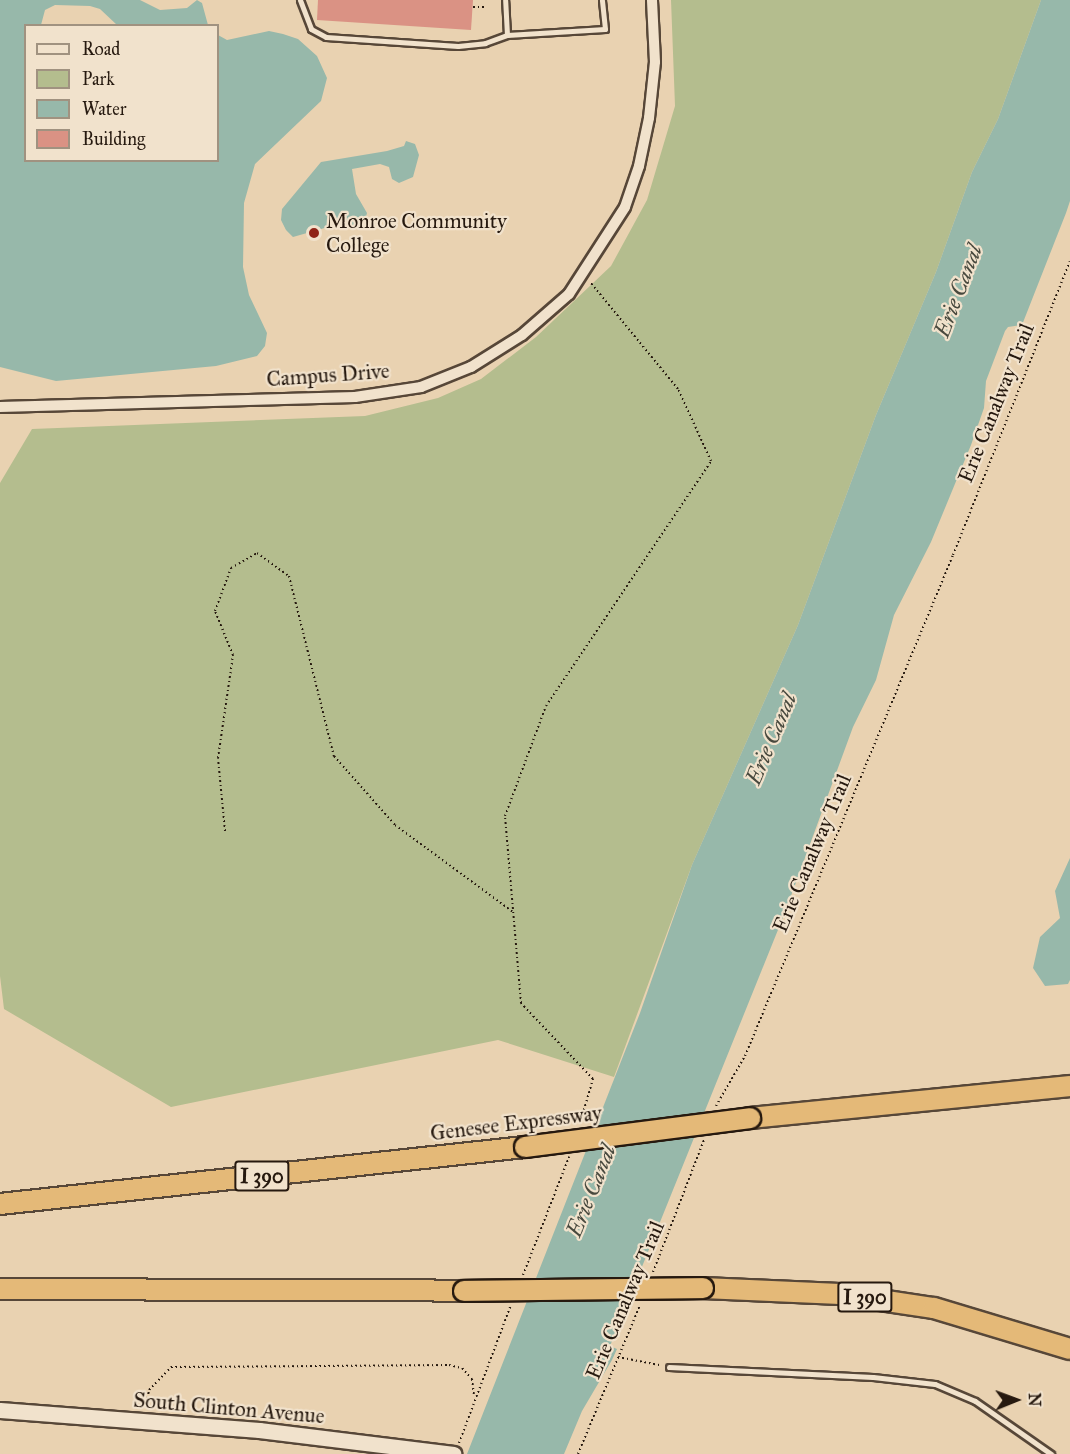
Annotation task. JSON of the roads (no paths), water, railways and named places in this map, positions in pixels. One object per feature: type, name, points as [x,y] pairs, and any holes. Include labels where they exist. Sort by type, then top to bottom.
[{"type":"highway","name":"I 390","points":[[1037,1089],[1070,1075]]},
{"type":"highway","name":"Genesee Expressway","points":[[0,1204],[525,1147],[750,1118],[1070,1086]]},
{"type":"highway","name":"I 390","points":[[0,1289],[464,1291],[703,1288],[840,1294],[934,1308],[1070,1349]]},
{"type":"highway","points":[[1022,1336],[1070,1365]]},
{"type":"street","name":"Campus Drive","points":[[0,407],[355,397],[421,387],[471,367],[522,335],[569,294],[625,207],[639,166],[655,62],[652,0]]},
{"type":"street","name":"South Clinton Avenue","points":[[0,1410],[143,1421],[430,1451],[456,1449]]},
{"type":"lane","points":[[300,0],[310,29],[326,37],[458,46],[485,44],[507,35],[605,29],[602,0]]},
{"type":"lane","points":[[505,0],[507,35]]},
{"type":"lane","points":[[669,1367],[873,1377],[935,1384],[975,1401],[1051,1454]]},
{"type":"water","points":[[0,0],[140,0],[160,10],[187,8],[197,0],[202,3],[208,24],[116,24],[100,9],[90,6],[55,5],[45,10],[41,24],[24,24],[24,162],[219,162],[219,36],[227,40],[269,31],[298,39],[317,56],[327,78],[321,101],[255,164],[244,203],[243,267],[249,295],[267,333],[265,346],[257,356],[216,366],[56,381],[0,367]]},
{"type":"water","name":"Erie Canal","points":[[1041,0],[1070,0],[1070,201],[1022,325],[1008,327],[1005,331],[986,381],[984,408],[971,445],[931,542],[894,615],[876,680],[853,727],[784,915],[610,1346],[617,1349],[612,1360],[582,1411],[564,1454],[467,1454],[640,1013],[692,865],[798,625],[876,415],[936,272],[972,172],[998,119]]},
{"type":"water","points":[[406,141],[415,144],[419,155],[413,177],[399,183],[392,179],[389,167],[380,164],[352,169],[356,194],[367,213],[363,228],[328,227],[293,237],[286,230],[281,220],[282,209],[321,162],[387,151],[404,146]]},
{"type":"water","points":[[1070,858],[1070,980],[1068,984],[1045,986],[1033,968],[1040,937],[1060,918],[1055,891]]},
{"type":"place","name":"Monroe Community College","points":[[314,233]]}]
